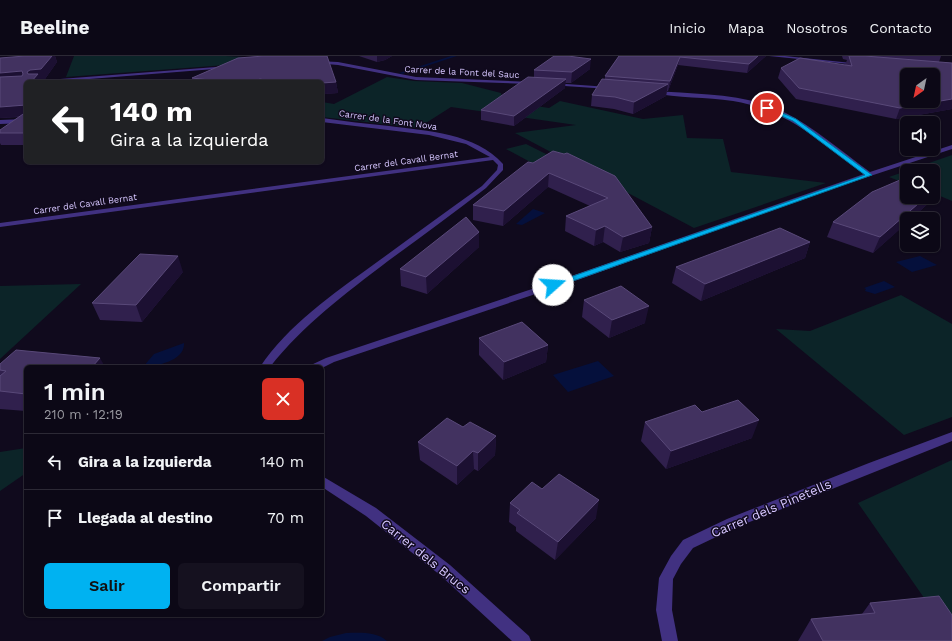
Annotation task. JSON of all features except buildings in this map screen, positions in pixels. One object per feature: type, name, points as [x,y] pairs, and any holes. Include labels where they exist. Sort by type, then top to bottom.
[{"type":"street","points":[[771,56],[861,64]]},
{"type":"street","name":"Carrer de la Font del Sauc","points":[[310,62],[339,63],[416,78],[541,84]]},
{"type":"street","points":[[60,80],[230,67]]},
{"type":"street","points":[[548,84],[614,89]]},
{"type":"street","points":[[644,91],[726,99],[761,106],[778,112],[795,120],[869,175]]},
{"type":"street","name":"Carrer de la Font Nova","points":[[324,120],[429,133],[476,146],[495,158]]},
{"type":"street","points":[[0,122],[24,121]]},
{"type":"street","points":[[319,365],[330,360],[583,275],[952,147]]},
{"type":"street","points":[[267,365],[280,348],[305,322],[347,288],[484,187],[500,170],[501,166],[495,158]]},
{"type":"street","name":"Carrer del Cavall Bernat","points":[[0,225],[495,158]]},
{"type":"street","name":"Carrer dels Pinetells","points":[[670,641],[664,610],[666,578],[676,560],[688,544],[732,523],[952,436]]},
{"type":"street","name":"Carrer dels Brucs","points":[[324,482],[371,512],[445,570],[523,641]]},
{"type":"green space","points":[[74,56],[226,56],[293,60],[66,77]]},
{"type":"green space","points":[[387,77],[414,81],[462,83],[501,93],[503,101],[549,108],[560,101],[643,119],[683,115],[687,138],[723,139],[731,172],[826,183],[694,228],[515,133],[576,125],[451,107],[418,128],[324,117],[324,102],[334,104]]},
{"type":"green space","points":[[526,144],[554,158],[534,164],[506,149]]},
{"type":"green space","points":[[952,155],[952,201],[940,196],[940,164],[926,164]]},
{"type":"green space","points":[[900,173],[900,181],[889,177]]},
{"type":"green space","points":[[81,284],[0,359],[0,286]]},
{"type":"green space","points":[[901,295],[952,324],[952,417],[904,435],[776,329],[810,331]]},
{"type":"green space","points":[[24,448],[24,474],[0,491],[0,452]]},
{"type":"green space","points":[[952,460],[952,638],[858,503]]},
{"type":"shaded area","points":[[533,209],[545,213],[522,225],[516,224]]},
{"type":"shaded area","points":[[920,256],[937,265],[912,272],[896,262]]},
{"type":"shaded area","points":[[884,281],[895,287],[875,294],[865,291],[866,289],[864,288]]},
{"type":"shaded area","points":[[184,343],[180,354],[175,358],[162,364],[145,365],[154,354]]},
{"type":"shaded area","points":[[598,361],[614,376],[568,392],[553,375]]},
{"type":"shaded area","points":[[346,633],[372,634],[387,641],[322,641],[330,637]]},
{"type":"waterway","points":[[401,73],[455,56]]},
{"type":"route","points":[[553,285],[869,175],[795,120],[767,108]]}]
